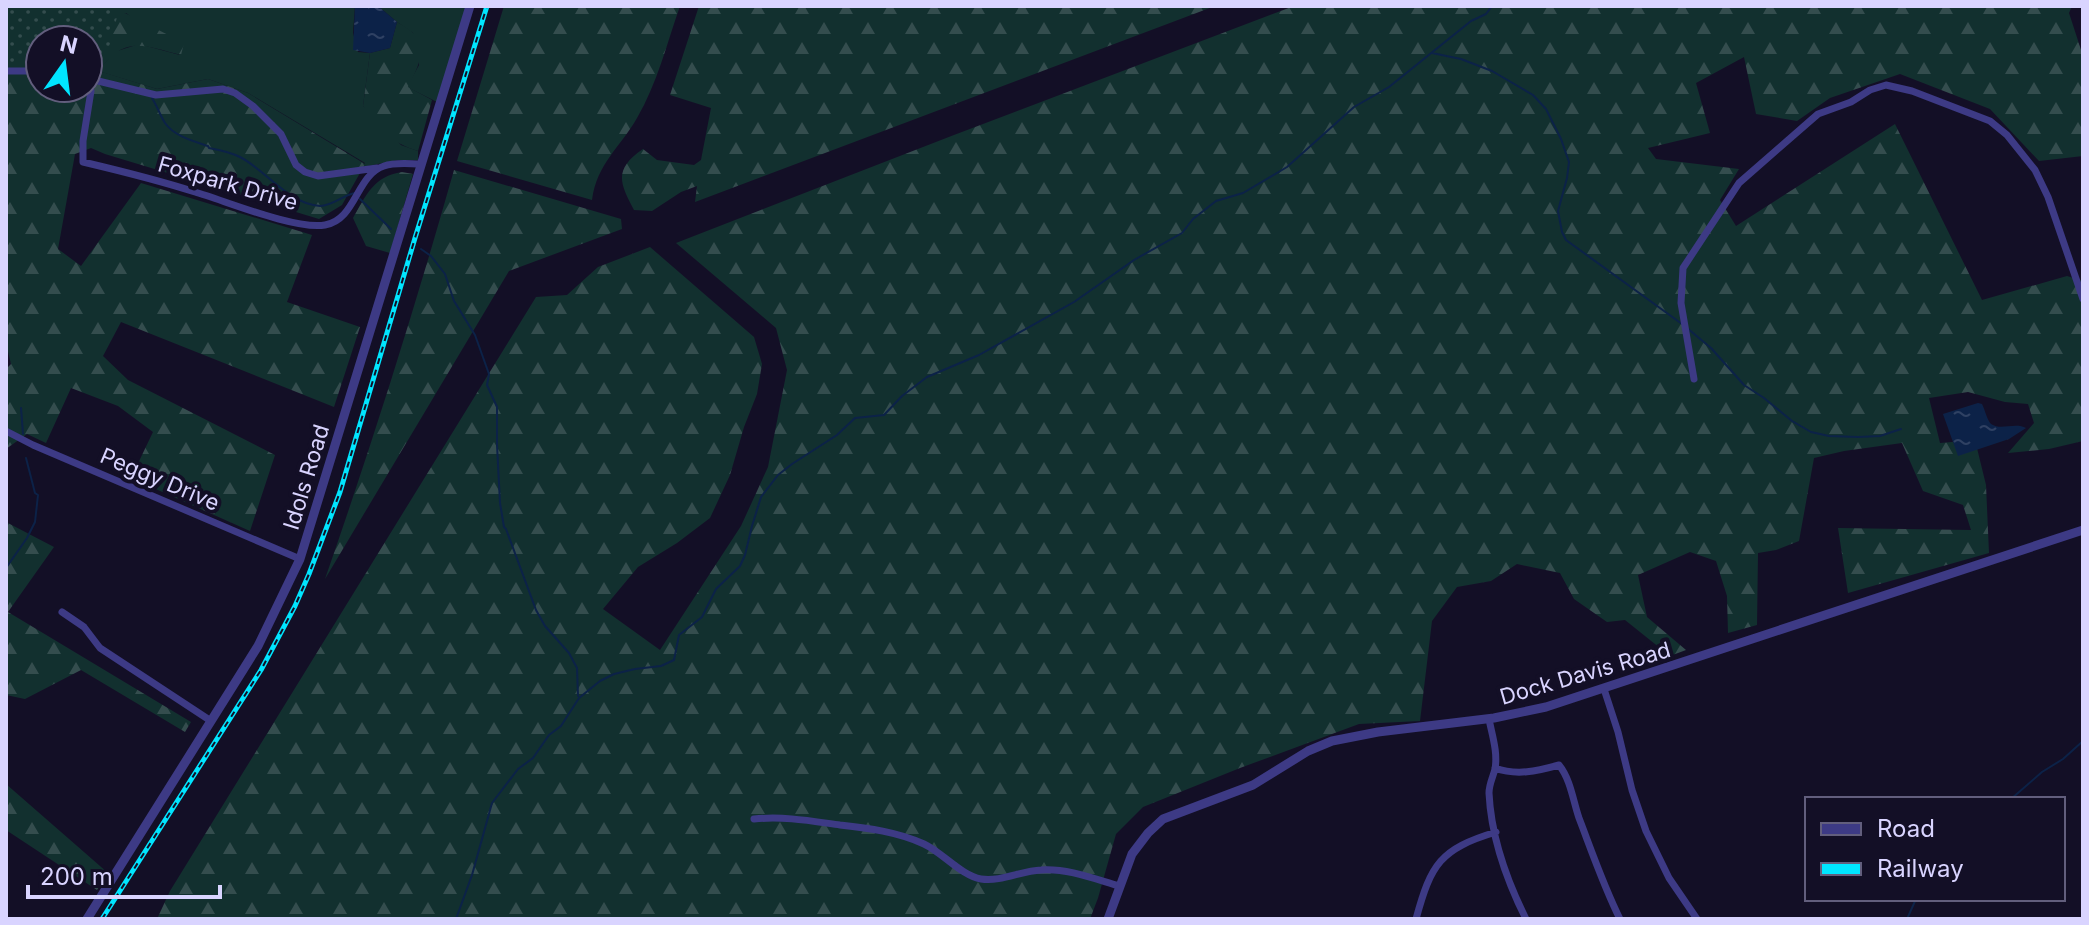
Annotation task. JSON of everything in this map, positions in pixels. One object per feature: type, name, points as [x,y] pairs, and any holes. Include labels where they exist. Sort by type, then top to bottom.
[{"type":"street","name":"Idols Road","points":[[87,919],[258,646],[300,559],[470,6]]},
{"type":"street","points":[[104,82],[156,95],[223,89],[235,93],[281,134],[296,165],[318,176],[421,164]]},
{"type":"street","points":[[1694,379],[1681,303],[1683,268],[1739,183],[1818,114],[1886,85],[1912,91],[1990,121],[2007,135],[2035,170],[2048,197],[2083,299]]},
{"type":"street","name":"Foxpark Drive","points":[[89,104],[83,162],[193,191],[272,217],[313,225],[332,223],[347,210],[371,174],[384,166]]},
{"type":"street","name":"Peggy Drive","points":[[6,431],[300,559]]},
{"type":"street","name":"Dock Davis Road","points":[[1108,919],[1132,854],[1157,823],[1253,785],[1321,744],[1378,732],[1489,719],[1546,707],[2083,530]]},
{"type":"street","points":[[62,612],[84,627],[100,648],[211,721]]},
{"type":"street","points":[[1604,689],[1646,831],[1669,878],[1697,919]]},
{"type":"street","points":[[1489,719],[1496,753],[1489,787],[1490,811],[1505,868],[1526,919]]},
{"type":"street","points":[[1495,768],[1509,773],[1559,765],[1565,773],[1578,816],[1620,919]]},
{"type":"street","points":[[754,819],[781,817],[876,830],[921,842],[977,878],[995,880],[1042,869],[1083,875],[1119,886]]},
{"type":"street","points":[[1416,919],[1425,887],[1443,857],[1469,840],[1496,832]]},
{"type":"green space","points":[[6,6],[355,6],[353,33],[358,52],[370,53],[363,106],[401,145],[418,151],[418,160],[398,160],[363,167],[365,163],[248,93],[208,79],[157,89],[104,73],[104,64],[114,52],[139,44],[180,55],[126,13],[102,24],[24,24]]},
{"type":"green space","points":[[6,6],[120,6],[105,62],[104,24],[24,24],[24,62],[6,62]]},
{"type":"green space","points":[[378,6],[467,6],[437,102],[407,87],[419,65],[413,33]]},
{"type":"green space","points":[[504,6],[680,6],[644,105],[604,166],[592,200],[457,161]]},
{"type":"green space","points":[[699,6],[1215,6],[695,202],[697,186],[681,192],[652,211],[634,210],[622,176],[627,163],[643,149],[657,160],[694,165],[701,160],[711,108],[670,95]]},
{"type":"green space","points":[[1294,6],[2072,6],[2069,13],[2083,56],[2083,156],[2039,161],[1990,109],[1900,74],[1830,98],[1797,121],[1756,114],[1744,57],[1696,83],[1710,133],[1648,148],[1656,159],[1739,169],[1720,200],[1736,226],[1895,124],[1982,300],[2067,276],[2083,281],[2083,441],[2049,449],[2008,453],[2034,423],[2028,404],[2005,402],[1968,392],[1929,398],[1940,443],[1975,440],[1986,485],[1989,553],[1848,593],[1838,528],[1971,530],[1963,505],[1923,491],[1902,443],[1814,458],[1799,541],[1758,553],[1757,625],[1728,633],[1727,596],[1716,561],[1690,552],[1638,575],[1647,617],[1686,650],[1670,656],[1625,620],[1607,622],[1574,599],[1560,573],[1517,564],[1491,581],[1457,587],[1432,621],[1420,721],[1359,724],[1143,807],[1116,834],[1090,919],[157,919],[170,891],[536,297],[567,295],[598,267],[650,247],[754,337],[762,364],[757,394],[730,475],[710,518],[638,567],[603,609],[660,650],[741,526],[768,467],[787,370],[776,328],[676,243]]},
{"type":"green space","points":[[125,13],[184,43],[181,55],[145,46],[126,47],[104,65],[104,24],[98,22]]},
{"type":"green space","points":[[397,22],[413,33],[420,46],[420,60],[408,87],[432,100],[418,151],[386,134],[363,106],[370,53],[390,48]]},
{"type":"green space","points":[[24,49],[24,104],[104,104],[104,73],[157,89],[208,79],[248,93],[365,164],[342,205],[319,219],[91,148],[75,154],[58,249],[81,266],[141,183],[312,235],[287,302],[360,327],[334,407],[121,322],[103,356],[128,380],[275,455],[250,531],[131,478],[153,432],[118,406],[71,388],[46,443],[27,434],[6,449],[6,369],[11,364],[6,343],[6,52]]},
{"type":"green space","points":[[454,170],[621,219],[622,229],[509,271],[325,579],[360,478]]},
{"type":"green space","points":[[402,172],[413,174],[390,253],[366,246],[353,218],[378,182]]},
{"type":"green space","points":[[6,522],[54,547],[8,612],[191,722],[185,732],[81,670],[25,699],[6,695]]},
{"type":"green space","points":[[6,784],[108,873],[97,890],[6,830]]},
{"type":"water","points":[[355,6],[378,6],[397,22],[390,48],[370,53],[353,50]]},
{"type":"water","points":[[1982,404],[1991,424],[2026,428],[2009,439],[1958,456],[1943,414]]},
{"type":"waterway","points":[[456,919],[492,803],[518,769],[533,758],[549,735],[561,726],[579,698],[600,681],[614,674],[661,666],[674,660],[679,635],[702,617],[716,589],[740,566],[761,497],[778,475],[837,435],[855,418],[884,415],[927,377],[979,355],[1074,302],[1134,260],[1182,233],[1193,219],[1216,201],[1243,193],[1287,167],[1354,107],[1389,87],[1471,21],[1486,14],[1492,6]]},
{"type":"waterway","points":[[1432,53],[1461,59],[1492,71],[1533,95],[1546,109],[1569,162],[1558,211],[1566,240],[1682,324]]},
{"type":"waterway","points":[[152,98],[165,123],[173,131],[209,148],[240,157],[287,193],[308,204],[325,206],[355,193]]},
{"type":"waterway","points":[[360,199],[391,229]]},
{"type":"waterway","points":[[421,249],[445,274],[454,301],[475,335],[489,374],[487,385],[497,407],[500,503],[504,527],[536,610],[577,668],[578,696]]},
{"type":"waterway","points":[[1687,328],[1711,348],[1744,385],[1811,432],[1858,437],[1880,436],[1901,429]]},
{"type":"waterway","points":[[21,408],[23,434]]},
{"type":"waterway","points":[[6,568],[35,522],[38,495],[26,458]]},
{"type":"waterway","points":[[2013,797],[2083,741]]},
{"type":"waterway","points":[[1907,919],[1915,901]]},
{"type":"railway","points":[[102,919],[261,670],[309,574],[340,492],[487,6]]}]
